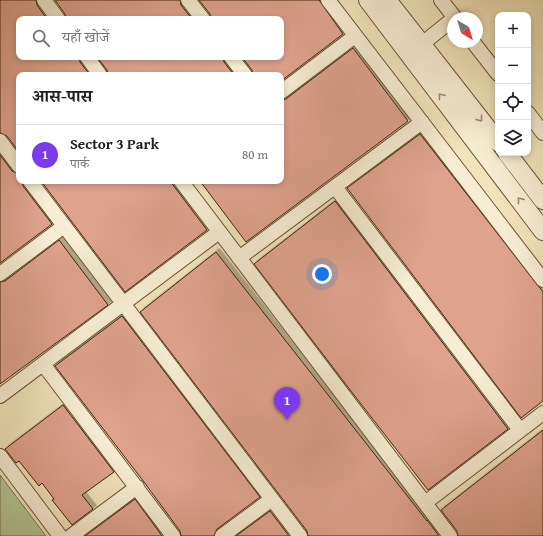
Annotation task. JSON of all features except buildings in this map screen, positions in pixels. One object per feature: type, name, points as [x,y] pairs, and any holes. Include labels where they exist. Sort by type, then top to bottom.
[{"type":"street","points":[[44,0],[56,16]]},
{"type":"street","points":[[188,0],[201,16]]},
{"type":"street","points":[[328,0],[543,280]]},
{"type":"street","points":[[368,0],[543,231]]},
{"type":"street","points":[[387,0],[495,138]]},
{"type":"street","points":[[441,0],[450,12]]},
{"type":"street","points":[[422,44],[447,24]]},
{"type":"street","points":[[284,90],[355,36]]},
{"type":"street","points":[[478,48],[495,70]]},
{"type":"street","points":[[89,60],[98,72]]},
{"type":"street","points":[[233,60],[243,72]]},
{"type":"street","points":[[531,117],[543,133]]},
{"type":"street","points":[[239,258],[422,122]]},
{"type":"street","points":[[0,141],[16,162]]},
{"type":"street","points":[[509,156],[543,200]]},
{"type":"street","points":[[32,184],[300,536]]},
{"type":"street","points":[[182,184],[450,536]]},
{"type":"street","points":[[335,188],[520,430]]},
{"type":"street","points":[[0,274],[64,226]]},
{"type":"street","points":[[0,396],[219,232]]},
{"type":"street","points":[[43,364],[173,536]]},
{"type":"street","points":[[425,503],[543,413]]},
{"type":"street","points":[[0,456],[60,536]]},
{"type":"street","points":[[71,536],[137,487]]},
{"type":"street","points":[[222,536],[272,499]]},
{"type":"green space","points":[[0,475],[46,536],[0,536]]},
{"type":"place","name":"Sector 3 Park","points":[[287,420]]}]
